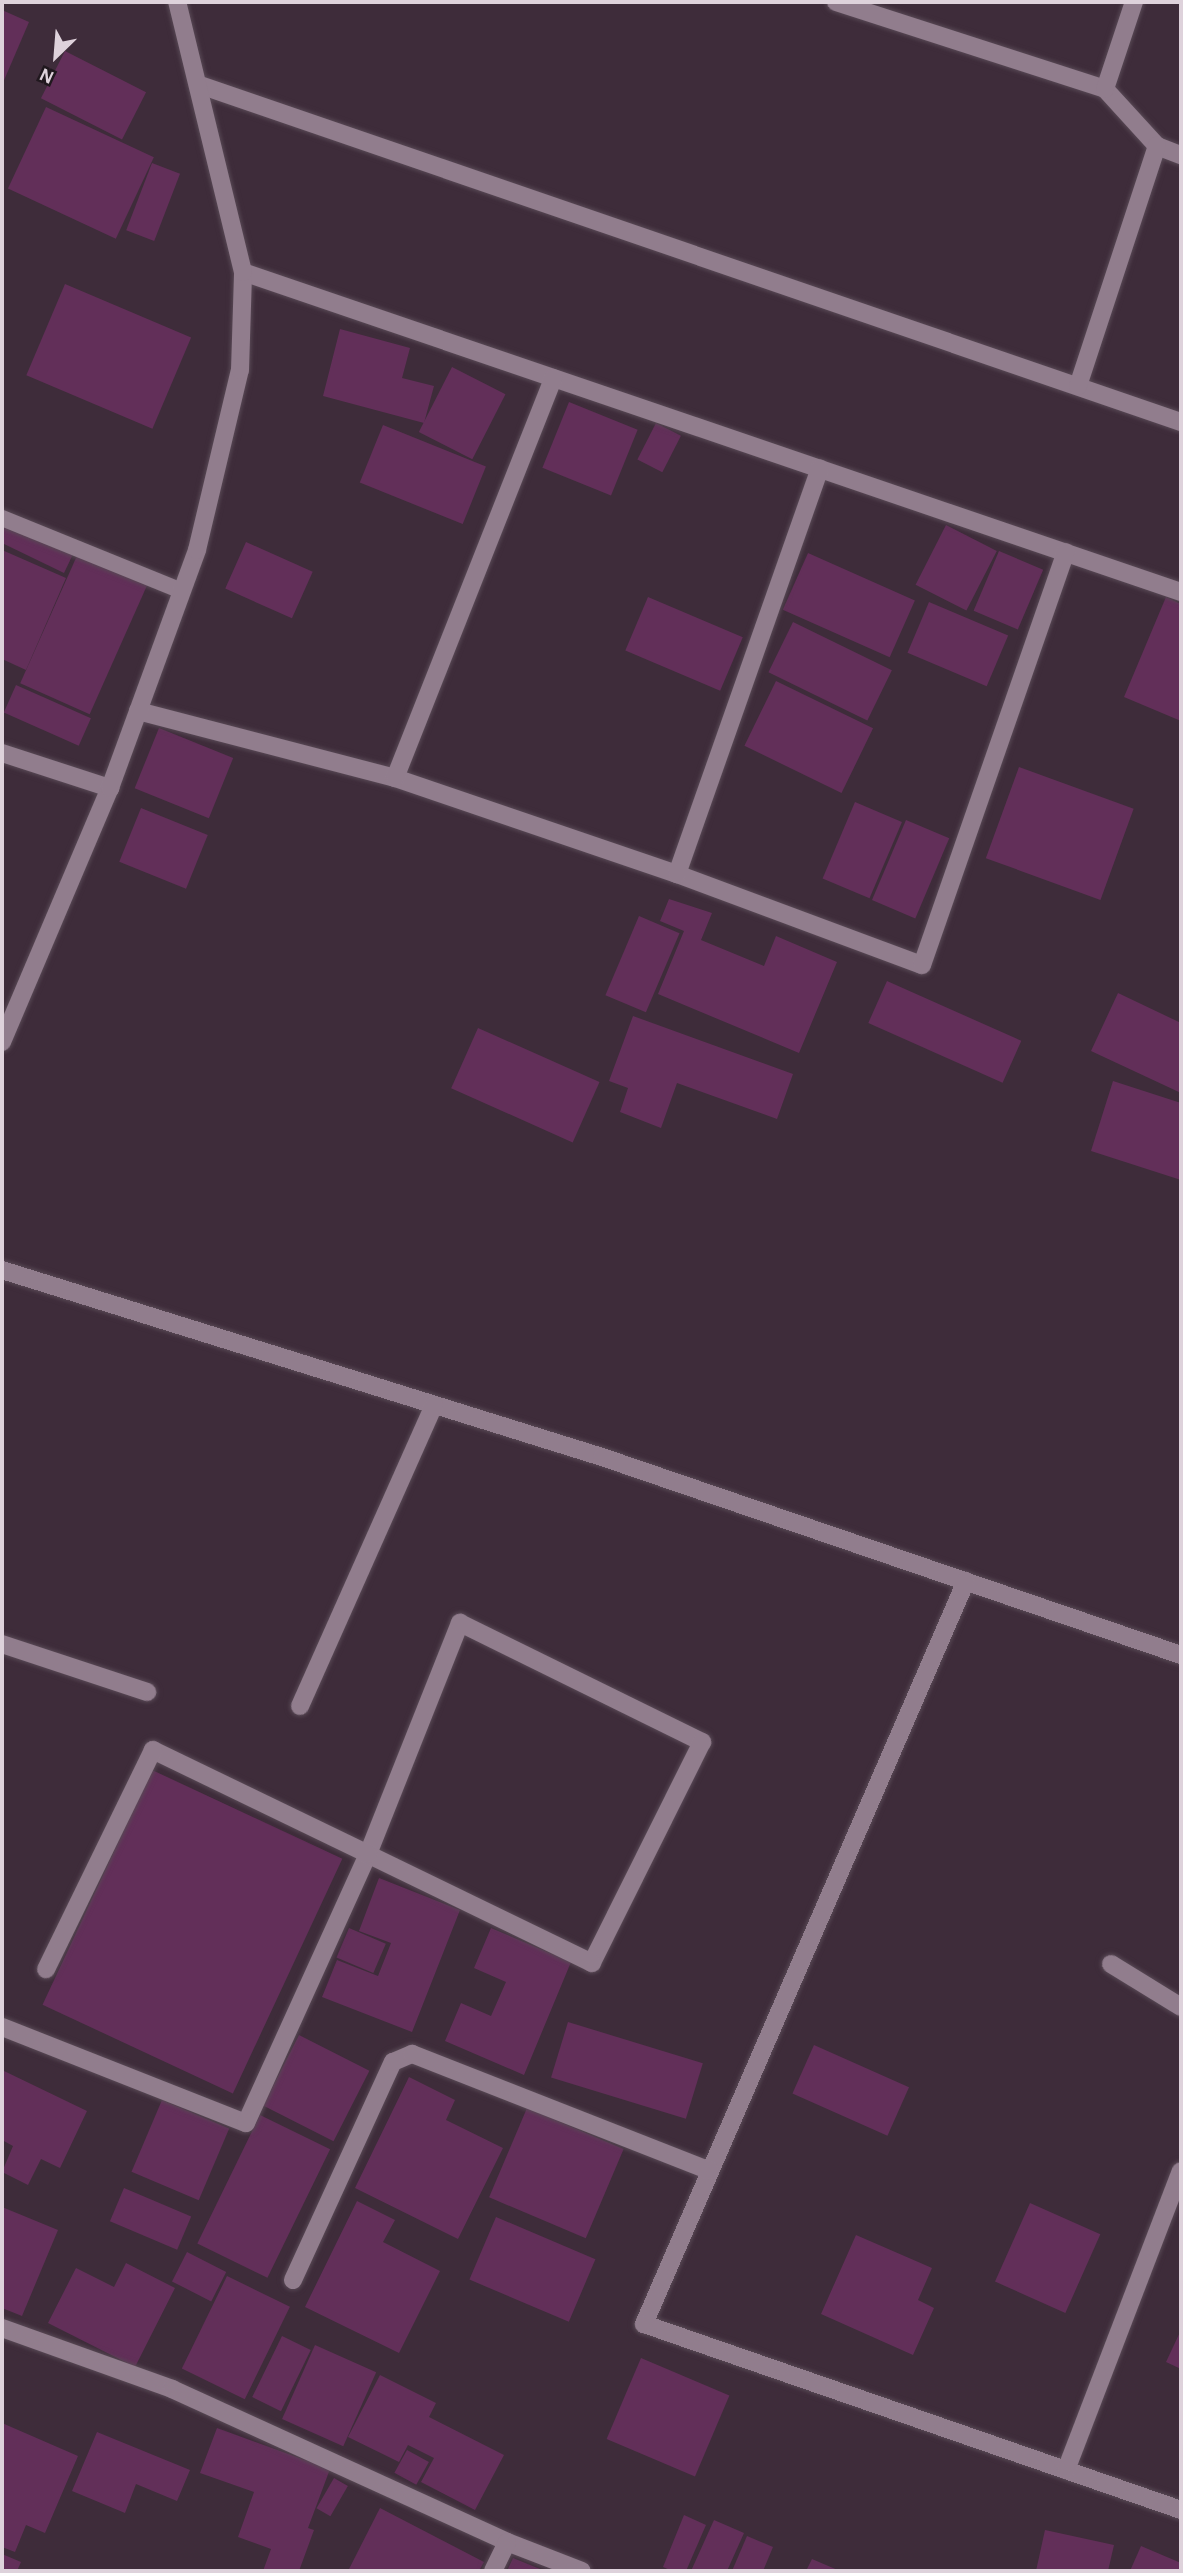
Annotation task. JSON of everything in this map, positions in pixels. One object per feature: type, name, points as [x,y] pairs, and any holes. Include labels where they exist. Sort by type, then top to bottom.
[{"type":"street","points":[[2,1042],[110,788],[182,591],[214,492],[240,370],[243,272],[200,85],[177,2]]},
{"type":"street","points":[[836,2],[1105,89],[1157,146],[1181,155]]},
{"type":"street","points":[[1105,89],[1134,2]]},
{"type":"street","points":[[200,85],[1181,422]]},
{"type":"street","points":[[1078,386],[1157,146]]},
{"type":"street","points":[[243,272],[1181,592]]},
{"type":"street","points":[[395,778],[553,378]]},
{"type":"street","points":[[677,874],[820,468]]},
{"type":"street","points":[[138,711],[395,778],[677,874],[922,965],[1066,552]]},
{"type":"street","points":[[2,753],[110,788]]},
{"type":"street","points":[[2,1270],[602,1457],[1181,1655]]},
{"type":"street","points":[[300,1706],[435,1405]]},
{"type":"street","points":[[966,1581],[644,2324],[1181,2510]]},
{"type":"street","points":[[2,2027],[246,2123],[368,1854],[460,1623],[702,1742],[592,1963],[368,1854],[153,1750],[47,1969]]},
{"type":"street","points":[[2,1644],[147,1692]]},
{"type":"street","points":[[1111,1964],[1181,2007]]},
{"type":"street","points":[[293,2280],[393,2062],[412,2054],[710,2171]]},
{"type":"street","points":[[1066,2470],[1181,2171]]},
{"type":"street","points":[[2,2328],[172,2389],[507,2543],[582,2571]]},
{"type":"street","points":[[493,2571],[507,2543]]},
{"type":"lane","points":[[2,518],[182,591]]},
{"type":"building","points":[[2,10],[29,22],[2,85]]},
{"type":"building","points":[[65,51],[146,92],[122,140],[41,98]]},
{"type":"building","points":[[46,107],[154,157],[116,239],[8,189]]},
{"type":"building","points":[[152,163],[180,174],[154,241],[126,230]]},
{"type":"building","points":[[65,284],[191,338],[152,429],[26,375]]},
{"type":"building","points":[[340,329],[410,348],[402,378],[434,386],[424,423],[323,396]]},
{"type":"building","points":[[452,367],[505,394],[472,459],[419,432]]},
{"type":"building","points":[[569,402],[638,430],[611,496],[542,468]]},
{"type":"building","points":[[656,423],[681,436],[662,472],[637,460]]},
{"type":"building","points":[[383,425],[486,467],[463,524],[360,482]]},
{"type":"building","points":[[2,519],[75,550],[64,573],[2,543]]},
{"type":"building","points":[[946,525],[997,551],[966,611],[916,585]]},
{"type":"building","points":[[246,542],[313,572],[292,618],[225,589]]},
{"type":"building","points":[[80,549],[149,580],[90,714],[20,683]]},
{"type":"building","points":[[2,550],[66,578],[26,670],[2,659]]},
{"type":"building","points":[[999,551],[1043,570],[1018,630],[974,611]]},
{"type":"building","points":[[808,553],[915,601],[890,657],[783,610]]},
{"type":"building","points":[[648,597],[743,637],[720,691],[625,650]]},
{"type":"building","points":[[1166,597],[1181,604],[1181,721],[1124,697]]},
{"type":"building","points":[[929,602],[1008,636],[987,686],[908,653]]},
{"type":"building","points":[[793,622],[892,670],[867,721],[768,672]]},
{"type":"building","points":[[776,681],[873,728],[842,793],[744,746]]},
{"type":"building","points":[[16,685],[91,718],[79,746],[4,712]]},
{"type":"building","points":[[159,728],[233,758],[209,818],[135,788]]},
{"type":"building","points":[[1019,767],[1134,809],[1100,900],[986,858]]},
{"type":"building","points":[[855,802],[902,822],[870,898],[823,878]]},
{"type":"building","points":[[141,808],[208,835],[186,889],[119,862]]},
{"type":"building","points":[[906,820],[949,838],[915,918],[872,900]]},
{"type":"building","points":[[669,899],[712,913],[701,940],[764,966],[776,936],[837,962],[799,1053],[658,994],[684,931],[660,921]]},
{"type":"building","points":[[639,916],[680,933],[646,1012],[605,995]]},
{"type":"building","points":[[887,981],[1021,1041],[1003,1083],[868,1023]]},
{"type":"building","points":[[1118,993],[1181,1023],[1181,1093],[1091,1051]]},
{"type":"building","points":[[633,1016],[793,1074],[777,1119],[677,1083],[661,1128],[620,1112],[628,1088],[609,1081]]},
{"type":"building","points":[[478,1028],[600,1082],[573,1142],[451,1088]]},
{"type":"building","points":[[1113,1081],[1181,1103],[1181,1180],[1091,1151]]},
{"type":"building","points":[[152,1770],[342,1859],[233,2093],[43,2005]]},
{"type":"building","points":[[379,1878],[460,1910],[412,2032],[322,1997],[337,1960],[378,1976],[391,1943],[359,1931]]},
{"type":"building","points":[[349,1928],[386,1944],[373,1973],[336,1957]]},
{"type":"building","points":[[491,1928],[571,1962],[524,2075],[445,2041],[461,2003],[491,2016],[506,1982],[474,1968]]},
{"type":"building","points":[[568,2022],[703,2063],[686,2119],[551,2077]]},
{"type":"building","points":[[299,2035],[369,2071],[334,2141],[263,2105]]},
{"type":"building","points":[[814,2045],[909,2087],[887,2136],[792,2093]]},
{"type":"building","points":[[2,2070],[87,2111],[60,2168],[41,2159],[28,2185],[2,2172],[13,2146],[2,2140]]},
{"type":"building","points":[[409,2077],[455,2100],[446,2120],[503,2148],[458,2239],[355,2188]]},
{"type":"building","points":[[162,2100],[229,2129],[199,2200],[132,2172]]},
{"type":"building","points":[[527,2108],[624,2149],[586,2238],[489,2197]]},
{"type":"building","points":[[260,2115],[330,2149],[267,2278],[197,2244]]},
{"type":"building","points":[[124,2188],[191,2217],[177,2250],[110,2221]]},
{"type":"building","points":[[357,2201],[395,2220],[383,2242],[440,2271],[399,2353],[305,2307]]},
{"type":"building","points":[[1030,2203],[1100,2234],[1065,2313],[995,2282]]},
{"type":"building","points":[[2,2207],[58,2230],[22,2316],[2,2308]]},
{"type":"building","points":[[496,2217],[595,2259],[569,2322],[469,2280]]},
{"type":"building","points":[[856,2235],[932,2268],[918,2300],[934,2308],[913,2355],[821,2314]]},
{"type":"building","points":[[187,2252],[226,2272],[211,2301],[172,2281]]},
{"type":"building","points":[[126,2263],[175,2288],[135,2367],[48,2323],[76,2268],[114,2287]]},
{"type":"building","points":[[227,2276],[290,2307],[245,2399],[182,2369]]},
{"type":"building","points":[[1181,2330],[1181,2369],[1166,2362]]},
{"type":"building","points":[[282,2336],[311,2350],[281,2411],[252,2397]]},
{"type":"building","points":[[315,2345],[376,2372],[343,2446],[282,2419]]},
{"type":"building","points":[[641,2358],[729,2396],[695,2477],[607,2439]]},
{"type":"building","points":[[380,2375],[436,2403],[429,2417],[504,2455],[475,2510],[421,2482],[434,2458],[408,2445],[399,2462],[348,2437]]},
{"type":"building","points":[[2,2423],[78,2456],[45,2533],[26,2525],[15,2552],[2,2547]]},
{"type":"building","points":[[217,2428],[330,2469],[308,2528],[314,2530],[299,2571],[263,2571],[271,2549],[238,2537],[254,2492],[200,2473]]},
{"type":"building","points":[[97,2432],[190,2470],[177,2501],[136,2484],[125,2513],[72,2491]]},
{"type":"building","points":[[407,2450],[429,2462],[416,2485],[394,2473]]},
{"type":"building","points":[[334,2478],[348,2486],[330,2516],[316,2508]]},
{"type":"building","points":[[380,2508],[484,2562],[479,2571],[348,2571]]},
{"type":"building","points":[[684,2515],[706,2525],[686,2571],[672,2571],[663,2567]]},
{"type":"building","points":[[714,2520],[744,2533],[727,2571],[691,2571]]},
{"type":"building","points":[[1045,2530],[1114,2545],[1108,2571],[1036,2571]]},
{"type":"building","points":[[747,2536],[773,2547],[763,2571],[732,2571]]},
{"type":"building","points":[[1141,2546],[1181,2563],[1181,2571],[1130,2571]]},
{"type":"building","points":[[2,2554],[21,2562],[17,2571],[2,2571]]},
{"type":"building","points":[[513,2558],[545,2571],[507,2571]]},
{"type":"building","points":[[812,2559],[840,2571],[806,2571]]}]
